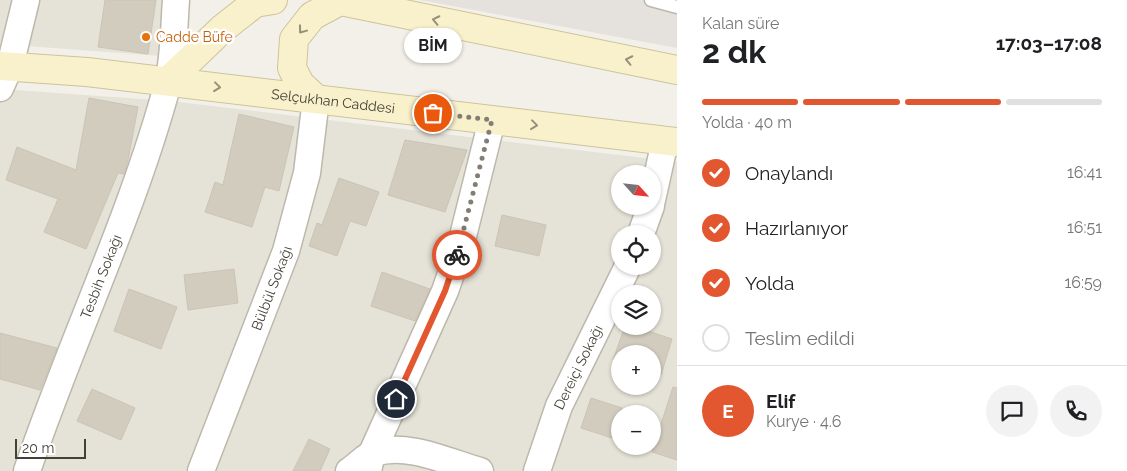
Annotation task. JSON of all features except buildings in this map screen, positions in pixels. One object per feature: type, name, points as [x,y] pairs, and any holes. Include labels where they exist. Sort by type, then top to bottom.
[{"type":"street","points":[[3,74],[26,0]]},
{"type":"street","name":"Tesbih Sokağı","points":[[27,471],[46,414],[118,235],[168,81],[176,0]]},
{"type":"street","points":[[168,81],[222,29],[255,3],[273,0]]},
{"type":"street","points":[[316,99],[300,84],[292,68],[294,39],[312,16],[338,0],[677,70]]},
{"type":"street","name":"Selçukhan Caddesi","points":[[3,74],[87,72],[671,142]]},
{"type":"street","name":"Bülbül Sokağı","points":[[201,471],[286,251],[307,174],[316,99]]},
{"type":"street","points":[[370,462],[445,291],[460,248],[492,120]]},
{"type":"street","points":[[661,173],[671,142]]},
{"type":"street","name":"Dereiçi Sokağı","points":[[537,471],[560,406],[624,275]]},
{"type":"street","points":[[349,471],[394,450],[414,452],[480,471]]},
{"type":"lane","points":[[651,0],[677,7]]},
{"type":"shaded area","points":[[0,0],[190,0],[162,56],[0,44]]},
{"type":"shaded area","points":[[420,0],[677,0],[677,48]]},
{"type":"shaded area","points":[[0,89],[170,101],[677,162],[677,471],[0,471]]},
{"type":"way so far","points":[[433,113],[492,120],[457,255]]},
{"type":"place","name":"Cadde Büfe","points":[[146,37]]},
{"type":"place","name":"BİM","points":[[433,113]]},
{"type":"route","points":[[396,399],[445,291],[457,255]]}]
